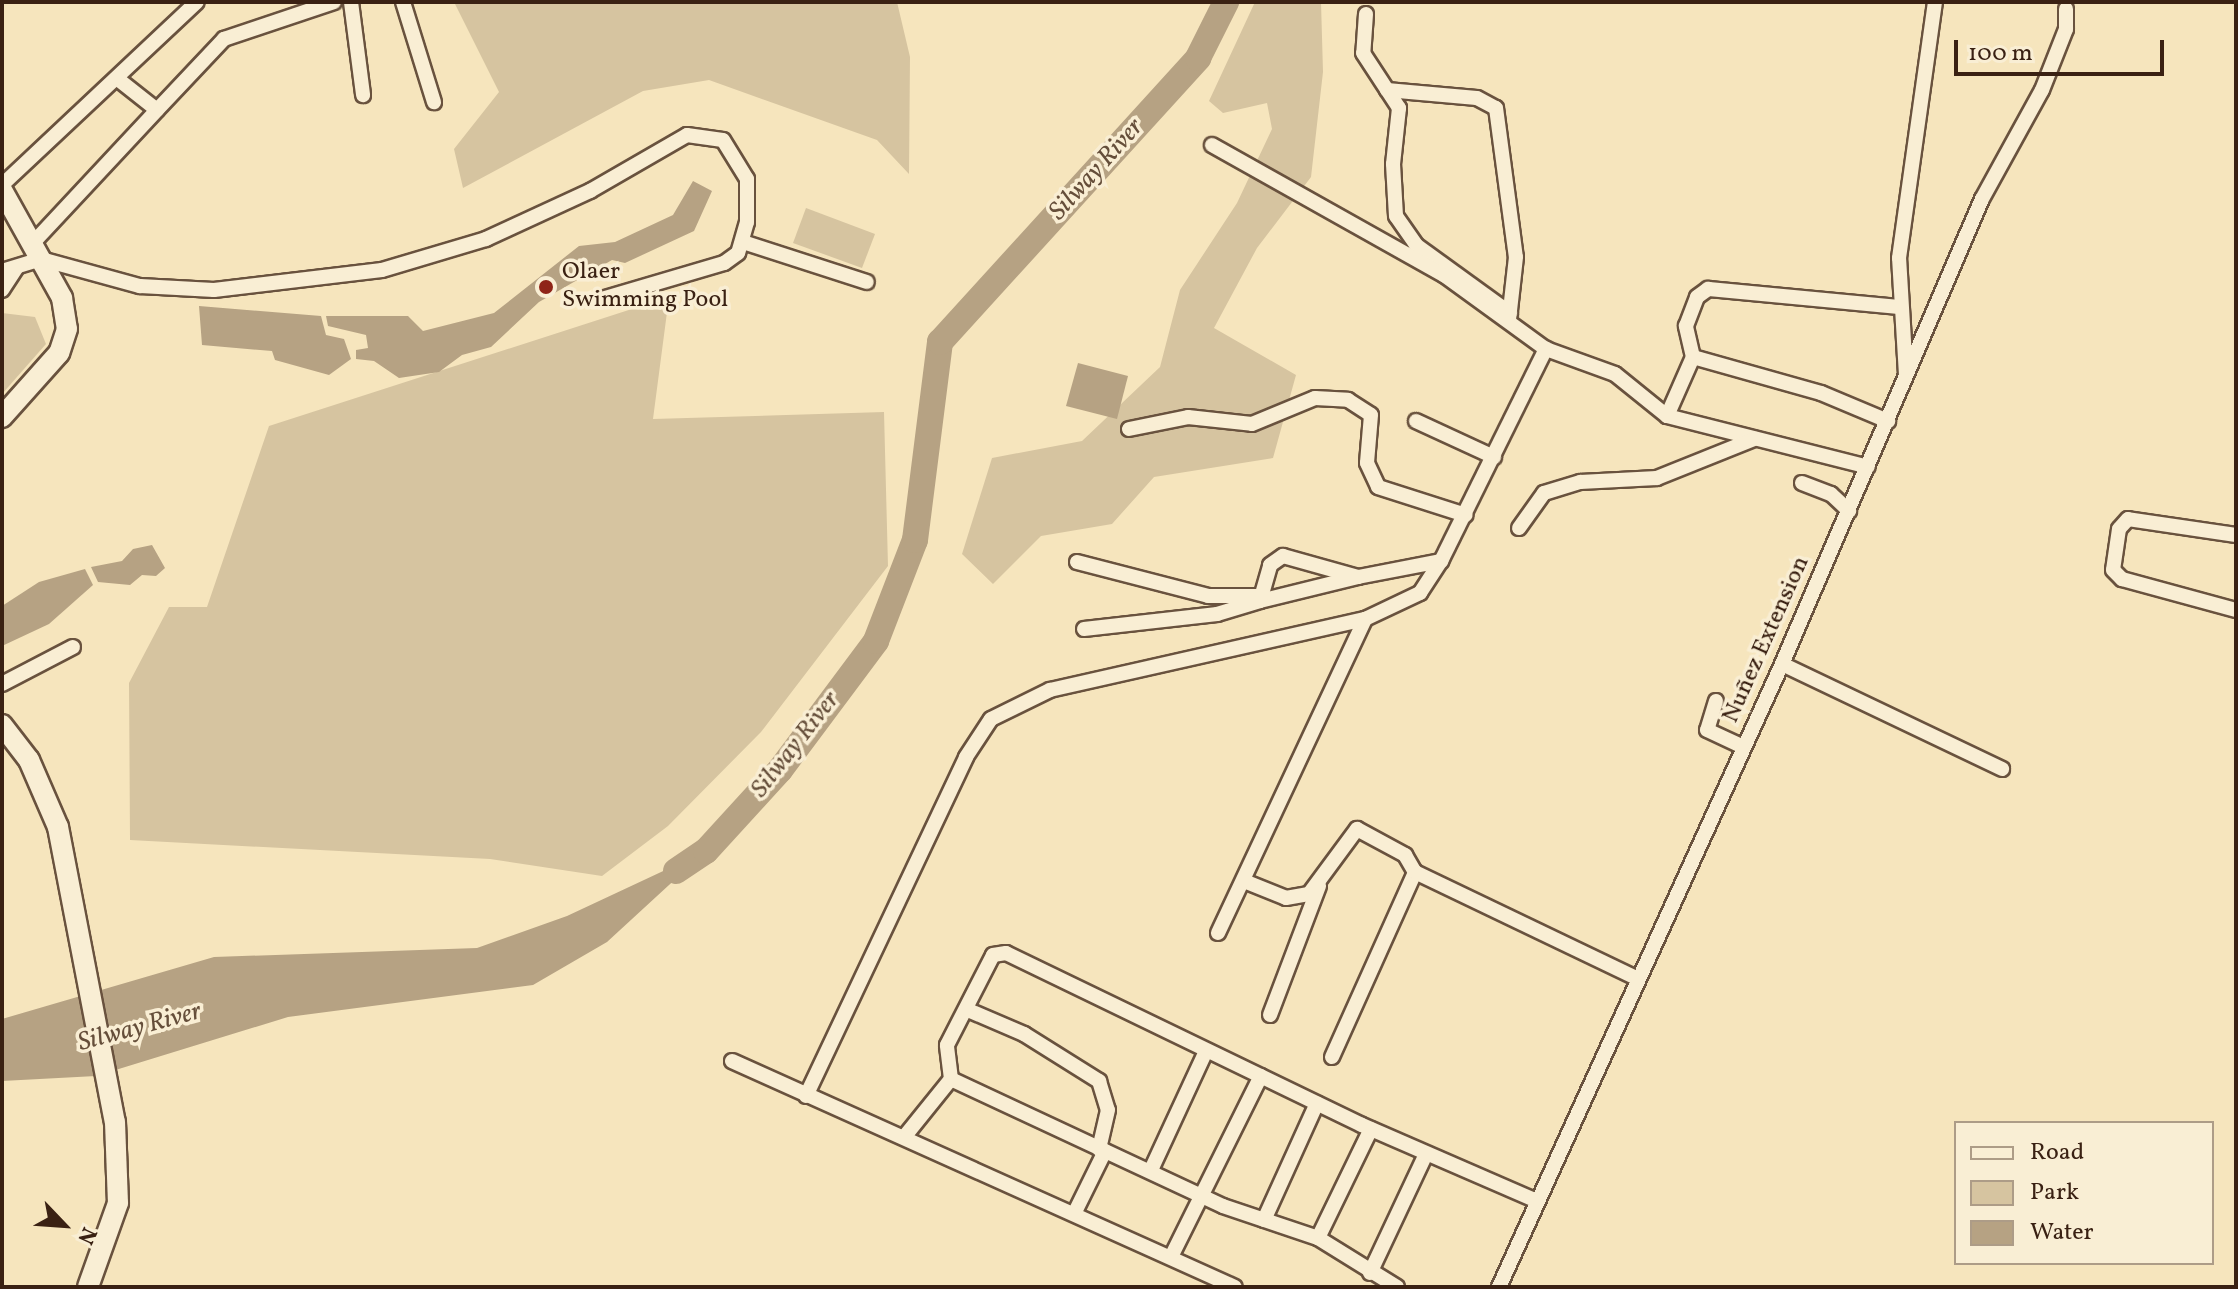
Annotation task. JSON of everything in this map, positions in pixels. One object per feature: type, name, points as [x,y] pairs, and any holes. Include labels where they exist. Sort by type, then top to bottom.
[{"type":"main road","points":[[2,417],[64,341],[62,298],[4,196]]},
{"type":"main road","points":[[2,725],[29,760],[58,827],[121,1178],[88,1287]]},
{"type":"street","points":[[4,196],[197,2]]},
{"type":"street","points":[[2,290],[9,269],[36,251],[157,110],[224,39],[334,2]]},
{"type":"street","points":[[351,2],[363,95]]},
{"type":"street","points":[[403,2],[434,102]]},
{"type":"street","points":[[1906,379],[1897,307],[1935,2]]},
{"type":"street","name":"Nuñez Extension","points":[[1499,1287],[1782,664],[1982,199],[2042,90],[2066,29],[2066,9]]},
{"type":"street","points":[[1366,14],[1363,53],[1399,108],[1392,190],[1405,234],[1546,349],[1615,374],[1667,416],[1868,467]]},
{"type":"street","points":[[119,80],[157,110]]},
{"type":"street","points":[[1387,90],[1477,98],[1496,108],[1514,230],[1509,318]]},
{"type":"street","points":[[36,251],[175,289],[382,270],[486,239],[698,133],[723,140],[740,160],[748,196],[743,242],[724,263],[598,300]]},
{"type":"street","points":[[1212,145],[1444,275],[1509,318]]},
{"type":"street","points":[[743,242],[867,282]]},
{"type":"street","points":[[1667,416],[1693,357],[1686,326],[1697,297],[1708,289],[1897,307]]},
{"type":"street","points":[[806,1096],[966,757],[991,719],[1050,690],[1365,619],[1420,593],[1466,515],[1546,349]]},
{"type":"street","points":[[1693,357],[1821,393],[1888,421]]},
{"type":"street","points":[[1129,429],[1188,417],[1252,424],[1315,398],[1348,400],[1371,415],[1367,463],[1378,487],[1466,515]]},
{"type":"street","points":[[1416,421],[1494,457]]},
{"type":"street","points":[[1519,528],[1544,493],[1580,482],[1657,478],[1754,439]]},
{"type":"street","points":[[1802,483],[1831,494],[1849,511]]},
{"type":"street","points":[[2236,535],[2128,519],[2119,529],[2113,570],[2122,579],[2236,610]]},
{"type":"street","points":[[1260,598],[1270,565],[1283,556],[1358,577]]},
{"type":"street","points":[[1084,629],[1217,614],[1260,598],[1441,561]]},
{"type":"street","points":[[1077,562],[1208,596],[1260,598]]},
{"type":"street","points":[[1218,933],[1365,619]]},
{"type":"street","points":[[2,684],[73,647]]},
{"type":"street","points":[[1782,664],[2002,769]]},
{"type":"street","points":[[1716,701],[1707,730],[1743,747]]},
{"type":"street","points":[[1270,1015],[1319,886],[1357,829],[1405,855],[1415,872],[1638,979]]},
{"type":"street","points":[[1332,1057],[1415,872]]},
{"type":"street","points":[[1244,881],[1292,899],[1319,886]]},
{"type":"street","points":[[951,1079],[945,1051],[991,959],[1001,952],[1371,1129],[1537,1201]]},
{"type":"street","points":[[968,1010],[1024,1034],[1099,1081],[1108,1110],[1102,1150],[1075,1212]]},
{"type":"street","points":[[1151,1170],[1206,1051]]},
{"type":"street","points":[[732,1061],[1075,1212],[1235,1287]]},
{"type":"street","points":[[1171,1257],[1204,1197],[1261,1076]]},
{"type":"street","points":[[905,1136],[951,1079]]},
{"type":"street","points":[[951,1079],[1204,1197],[1318,1238],[1397,1287]]},
{"type":"street","points":[[1264,1220],[1317,1103]]},
{"type":"street","points":[[1318,1238],[1371,1129]]},
{"type":"street","points":[[1370,1273],[1426,1154]]},
{"type":"green space","points":[[454,2],[897,2],[910,57],[909,174],[877,140],[709,80],[643,91],[463,188],[454,149],[499,92]]},
{"type":"green space","points":[[1255,2],[1321,2],[1323,72],[1311,177],[1257,248],[1214,328],[1296,375],[1273,458],[1154,477],[1112,524],[1041,536],[993,584],[962,554],[992,458],[1082,441],[1160,367],[1180,290],[1237,203],[1272,129],[1267,103],[1223,113],[1209,101]]},
{"type":"green space","points":[[806,208],[875,234],[862,268],[793,243]]},
{"type":"green space","points":[[669,297],[653,419],[884,412],[888,566],[761,732],[668,826],[602,876],[490,859],[130,840],[129,683],[169,607],[207,607],[269,426]]},
{"type":"green space","points":[[2,313],[35,317],[46,344],[2,394]]},
{"type":"water","name":"Olaer Swimming Pool","points":[[693,181],[712,191],[694,231],[625,263],[612,260],[539,302],[491,347],[462,355],[439,372],[399,378],[374,361],[356,359],[356,350],[368,348],[366,335],[328,326],[326,316],[408,316],[423,331],[494,313],[579,246],[615,242],[673,215]]},
{"type":"water","points":[[199,306],[321,316],[326,335],[344,339],[351,359],[329,375],[275,360],[272,351],[202,345]]},
{"type":"water","points":[[1078,363],[1128,376],[1117,419],[1066,406]]},
{"type":"water","points":[[152,545],[165,568],[156,576],[142,575],[130,585],[98,582],[91,567],[122,561],[133,549]]},
{"type":"water","points":[[85,569],[93,585],[49,624],[2,646],[2,606],[39,582]]},
{"type":"water","points":[[706,851],[607,942],[533,985],[288,1017],[96,1076],[2,1081],[2,1019],[214,957],[477,948],[567,916]]},
{"type":"waterway","name":"Silway River","points":[[676,871],[706,851],[780,770],[876,641],[915,540],[940,342],[1198,58],[1226,2]]},
{"type":"place","name":"Olaer Swimming Pool","points":[[546,287]]}]
